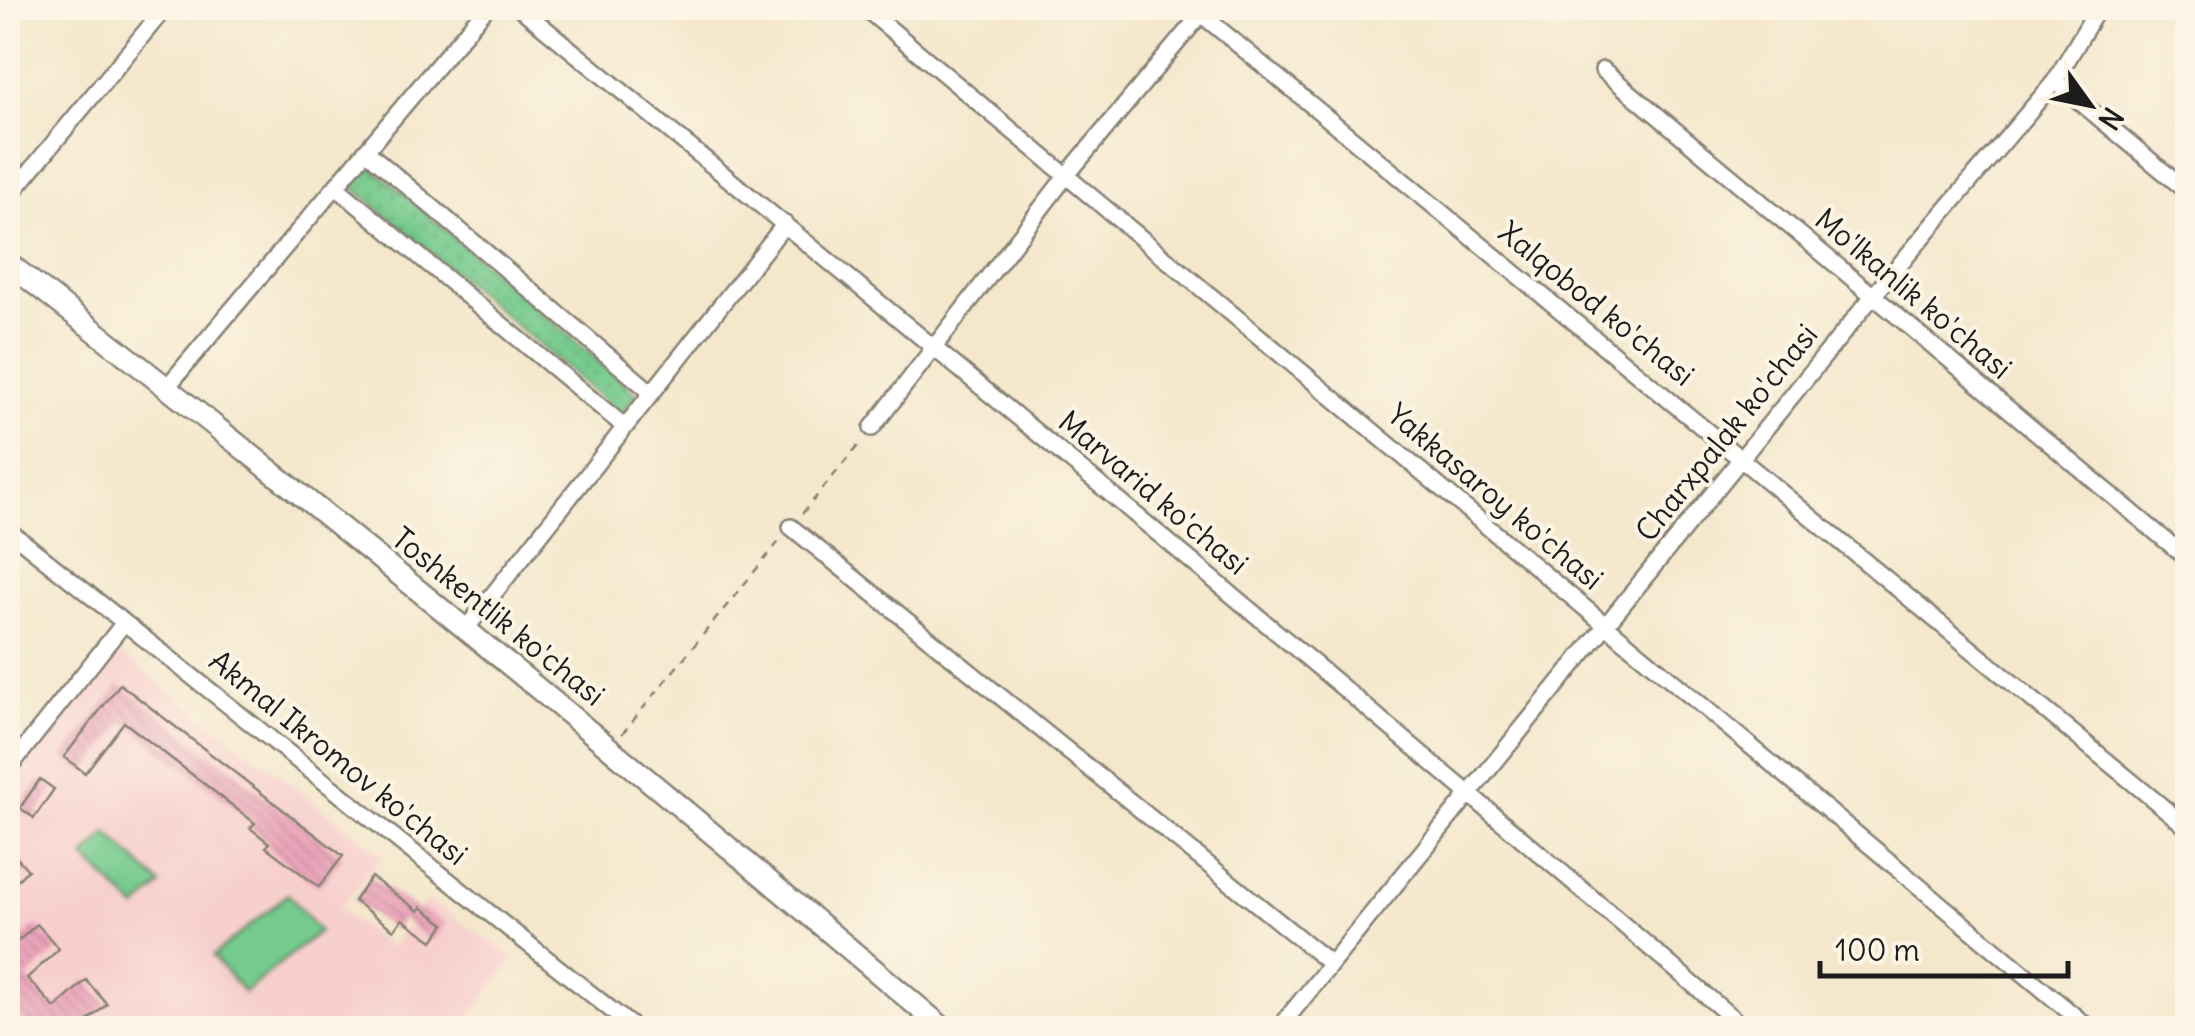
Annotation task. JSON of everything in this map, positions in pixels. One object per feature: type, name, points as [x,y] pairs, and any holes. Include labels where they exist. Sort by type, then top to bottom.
[{"type":"main road","name":"Toshkentlik ko'chasi","points":[[8,263],[612,747],[943,1028]]},
{"type":"street","points":[[8,198],[161,13],[143,8]]},
{"type":"street","points":[[167,387],[486,8]]},
{"type":"street","name":"Marvarid ko'chasi","points":[[520,8],[935,347],[1469,792],[1744,1028]]},
{"type":"street","name":"Yakkasaroy ko'chasi","points":[[865,8],[2089,1028]]},
{"type":"street","name":"Charxpalak ko'chasi","points":[[1279,1028],[1872,296],[2055,81],[2098,8]]},
{"type":"street","name":"Xalqobod ko'chasi","points":[[1066,176],[1200,14],[2188,828]]},
{"type":"street","name":"Mo'lkanlik ko'chasi","points":[[1603,70],[2188,559]]},
{"type":"street","points":[[2055,81],[2188,192]]},
{"type":"street","points":[[366,150],[652,393]]},
{"type":"street","points":[[872,428],[1066,176]]},
{"type":"street","points":[[336,186],[625,427]]},
{"type":"street","points":[[466,630],[784,224]]},
{"type":"street","points":[[791,527],[1331,964]]},
{"type":"street","name":"Akmal Ikromov ko'chasi","points":[[8,530],[634,1028]]},
{"type":"street","points":[[8,769],[124,623]]},
{"type":"path","points":[[612,747],[872,428]]},
{"type":"shaded area","points":[[117,650],[382,855],[339,909],[390,948],[427,899],[514,958],[461,1028],[8,1028],[8,786]]},
{"type":"green space","points":[[371,166],[638,395],[621,415],[353,187]]},
{"type":"green space","points":[[108,833],[161,885],[137,909],[84,857]]},
{"type":"green space","points":[[288,894],[319,931],[244,993],[213,956]]},
{"type":"building","points":[[120,684],[343,856],[319,887],[266,847],[269,843],[250,828],[255,823],[124,722],[85,773],[64,757]]},
{"type":"building","points":[[40,779],[54,789],[34,818],[20,808]]},
{"type":"building","points":[[8,848],[28,870],[8,889]]},
{"type":"building","points":[[371,877],[445,924],[433,941],[402,919],[394,930],[354,901]]},
{"type":"building","points":[[37,924],[59,949],[27,978],[55,1008],[86,980],[107,1004],[80,1028],[29,1028],[8,1004],[8,950]]}]
